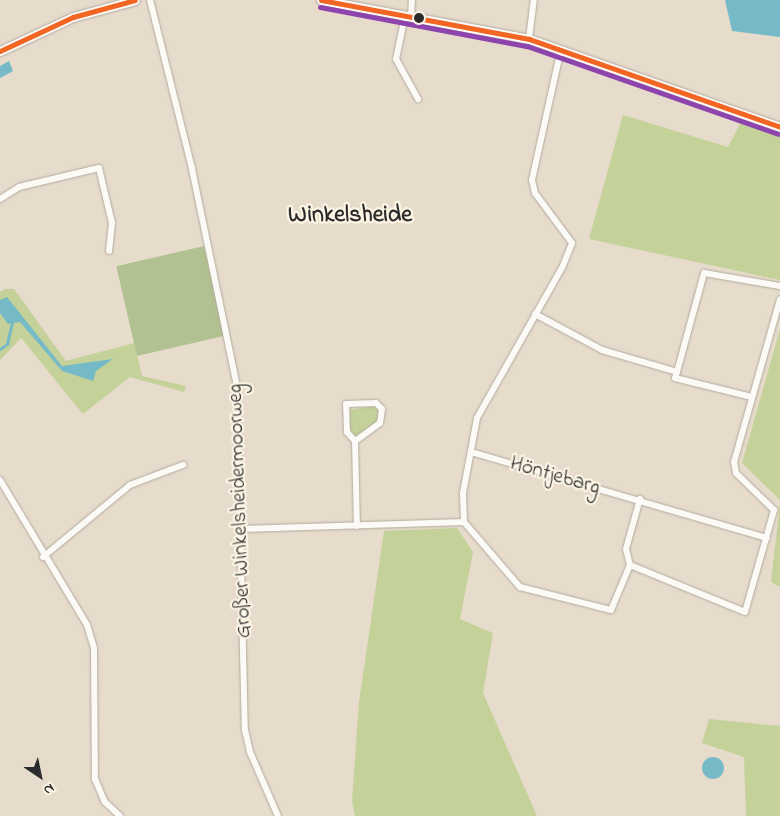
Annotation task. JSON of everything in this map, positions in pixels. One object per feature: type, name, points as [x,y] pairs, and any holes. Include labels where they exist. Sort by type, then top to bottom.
[{"type":"street","points":[[0,51],[73,17],[135,0]]},
{"type":"street","name":"Großer Winkelsheidermoorweg","points":[[150,0],[229,336],[240,402],[245,730],[250,752],[278,816]]},
{"type":"street","points":[[322,0],[528,39],[780,126]]},
{"type":"street","points":[[412,0],[396,59],[418,99]]},
{"type":"street","points":[[528,39],[534,0]]},
{"type":"street","points":[[561,49],[532,180],[535,193],[572,243],[477,418],[463,493],[464,522],[520,587],[605,611],[616,603],[630,565],[626,550],[640,500]]},
{"type":"street","points":[[0,199],[19,187],[99,168],[112,223],[109,251]]},
{"type":"street","points":[[752,397],[675,378],[704,273],[780,286]]},
{"type":"street","points":[[630,565],[745,612],[767,538],[772,504],[736,474],[734,462],[780,299]]},
{"type":"street","points":[[535,314],[602,350],[677,372]]},
{"type":"street","points":[[355,441],[380,423],[382,409],[376,403],[346,404],[347,432],[355,441],[357,526]]},
{"type":"street","name":"Höntjebarg","points":[[470,452],[767,538]]},
{"type":"street","points":[[43,557],[130,485],[183,465]]},
{"type":"street","points":[[1,483],[43,557],[87,625],[94,648],[95,779],[105,802],[120,816]]},
{"type":"street","points":[[242,529],[464,522]]},
{"type":"green space","points":[[623,115],[728,147],[742,120],[780,133],[780,280],[589,239]]},
{"type":"green space","points":[[204,246],[225,336],[137,356],[116,266]]},
{"type":"green space","points":[[5,289],[14,289],[66,361],[134,343],[142,376],[186,386],[184,392],[130,377],[83,414],[21,338],[0,360],[0,292]]},
{"type":"green space","points":[[780,329],[780,500],[742,463]]},
{"type":"green space","points":[[374,406],[380,413],[377,422],[356,437],[349,428],[348,410]]},
{"type":"green space","points":[[780,503],[780,587],[771,582]]},
{"type":"green space","points":[[457,528],[473,552],[460,619],[493,633],[483,693],[537,816],[355,816],[352,801],[359,702],[384,531]]},
{"type":"green space","points":[[709,719],[780,726],[780,816],[746,816],[744,757],[702,743]]},
{"type":"water","points":[[725,0],[780,0],[780,37],[732,31]]},
{"type":"water","points":[[9,61],[13,71],[0,78],[0,66]]},
{"type":"water","points":[[7,297],[62,366],[113,359],[96,371],[93,381],[62,371],[20,322],[8,324],[0,313],[0,300]]},
{"type":"water","points":[[713,757],[721,760],[724,768],[721,776],[713,779],[705,776],[702,768],[705,760]]},
{"type":"waterway","points":[[0,349],[7,344],[12,323]]},
{"type":"transit line","points":[[0,51],[73,17],[135,0]]},
{"type":"transit line","points":[[321,0],[529,39],[780,127]]},
{"type":"transit line","points":[[320,7],[527,46],[778,134]]},
{"type":"district","name":"Winkelsheide","points":[[350,216]]}]
